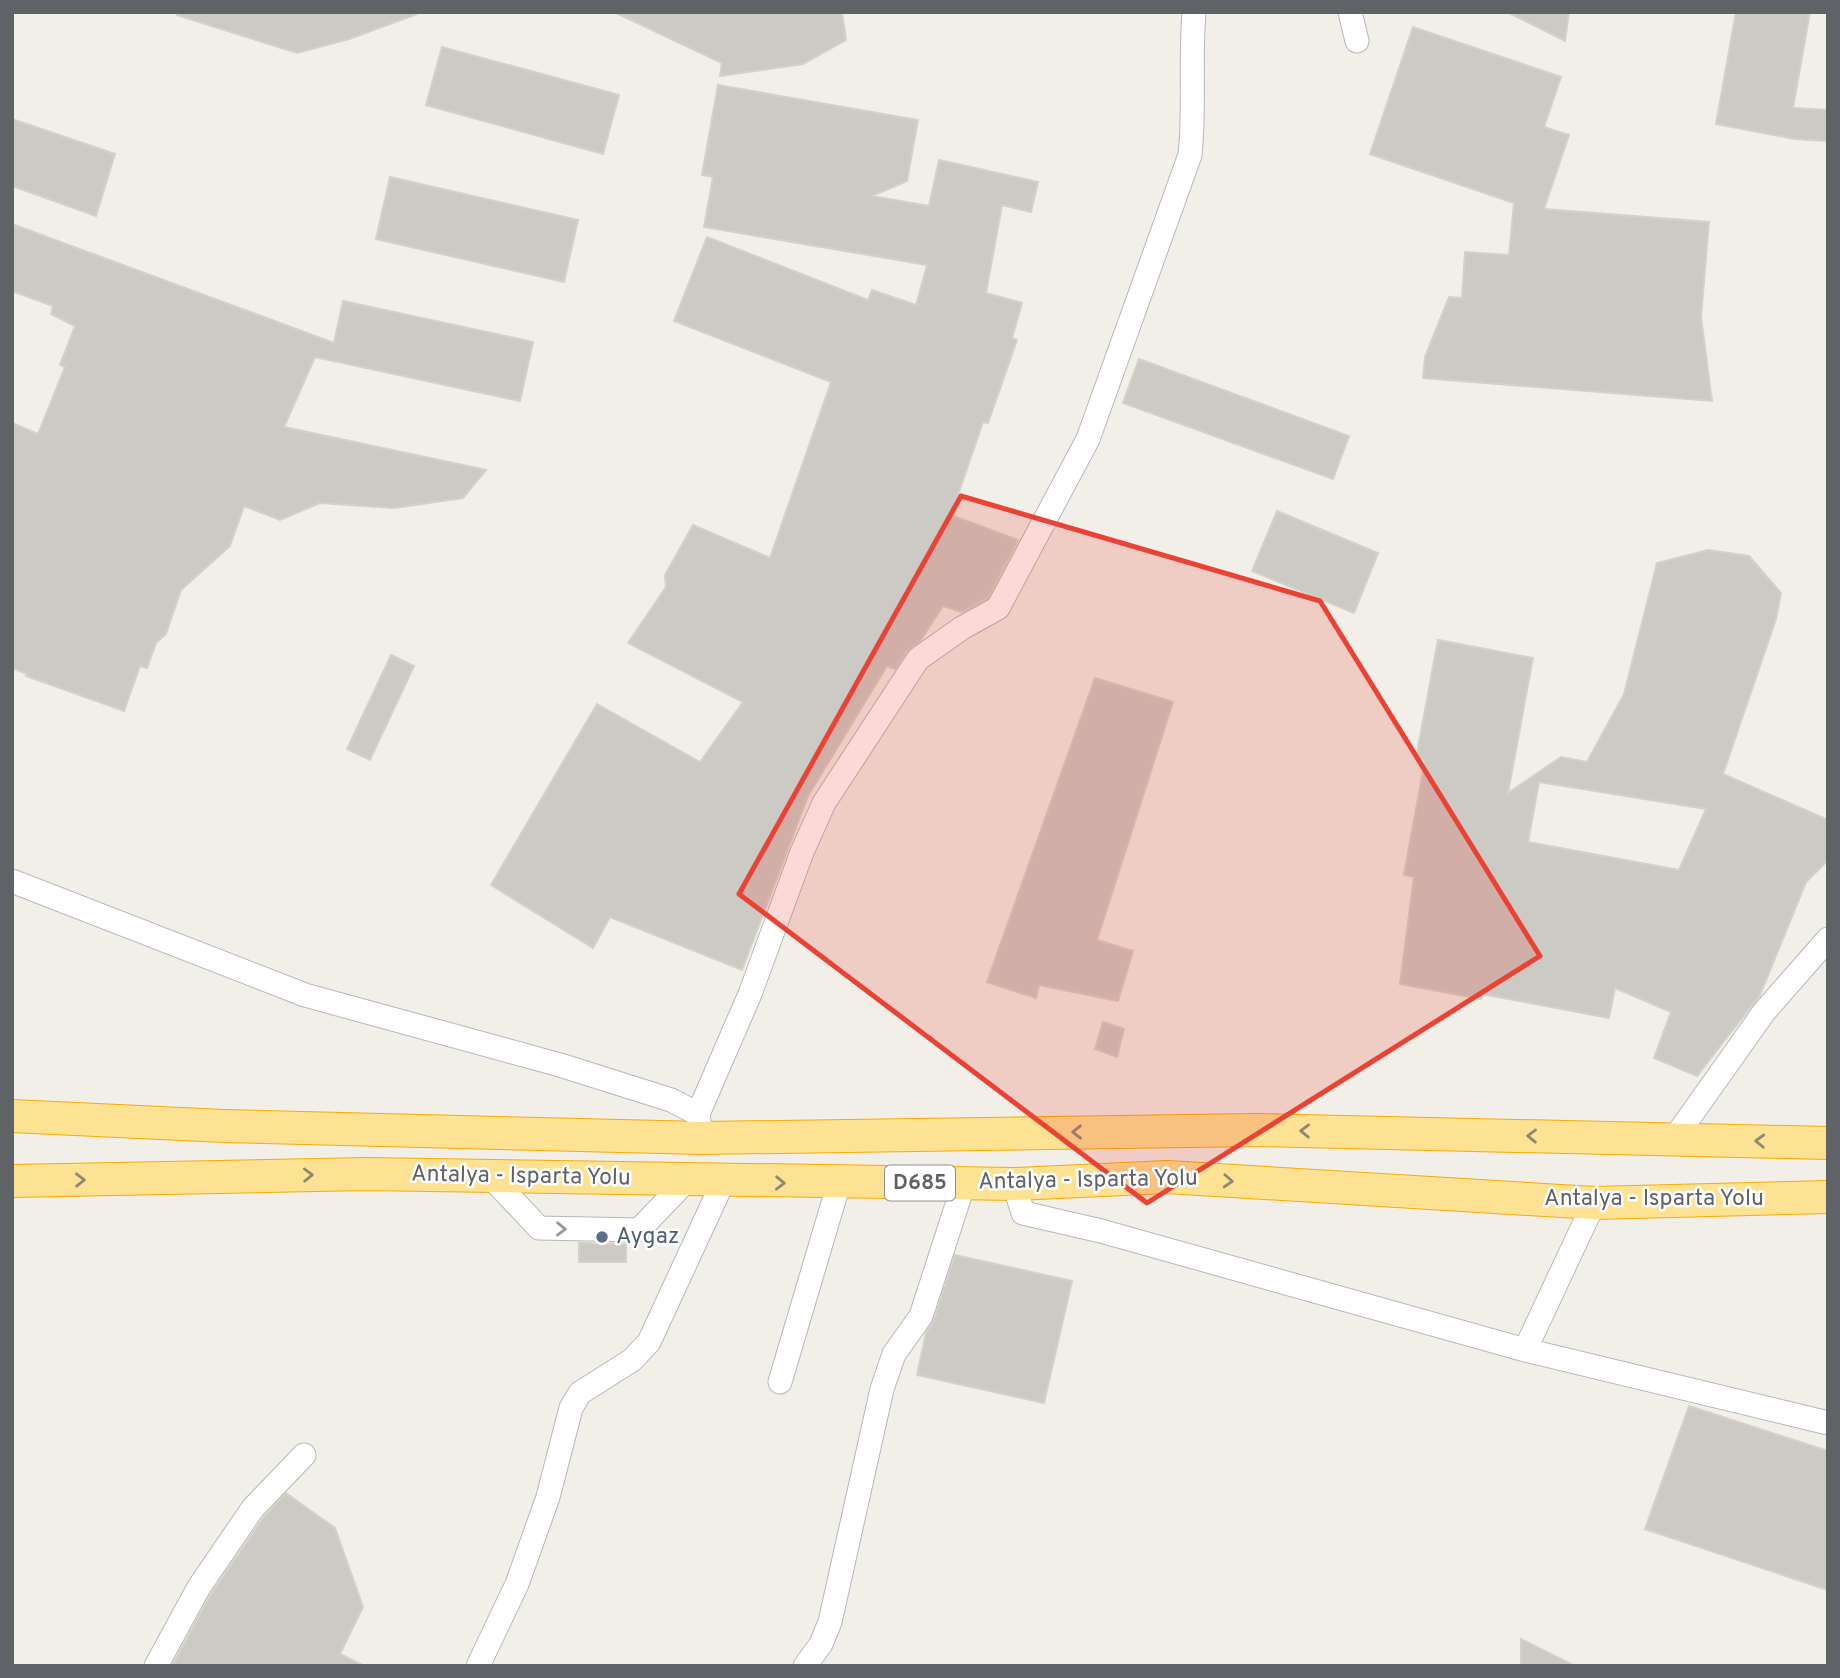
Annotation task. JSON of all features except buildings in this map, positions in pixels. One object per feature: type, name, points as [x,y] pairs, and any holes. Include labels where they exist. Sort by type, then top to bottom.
[{"type":"highway","name":"Antalya - Isparta Yolu","points":[[12,1116],[224,1126],[1256,1130],[1828,1143]]},
{"type":"highway","name":"Antalya - Isparta Yolu","points":[[12,1181],[366,1174],[723,1182],[1014,1184],[1167,1177],[1594,1203],[1828,1197]]},
{"type":"street","points":[[12,881],[305,995],[560,1065],[671,1100],[700,1126],[802,852],[824,803],[918,659],[962,628],[998,608],[1088,439],[1190,155],[1195,107],[1191,56],[1194,12]]},
{"type":"street","points":[[1350,12],[1357,41]]},
{"type":"street","points":[[1674,1139],[1764,1012],[1828,939]]},
{"type":"street","points":[[491,1177],[539,1228],[639,1230],[686,1181]]},
{"type":"street","points":[[478,1666],[517,1584],[548,1497],[571,1408],[580,1393],[632,1360],[649,1342],[723,1182]]},
{"type":"street","points":[[780,1382],[839,1183]]},
{"type":"street","points":[[805,1666],[821,1644],[830,1622],[882,1389],[894,1354],[921,1316],[964,1183]]},
{"type":"street","points":[[1014,1184],[1023,1213],[1101,1231],[1525,1350],[1828,1423]]},
{"type":"street","points":[[1525,1350],[1594,1203]]},
{"type":"street","points":[[156,1666],[200,1587],[253,1508],[304,1455]]},
{"type":"highlighted area","points":[[961,496],[1320,601],[1540,956],[1147,1203],[739,894]]},
{"type":"place","name":"Aygaz","points":[[602,1237]]}]
